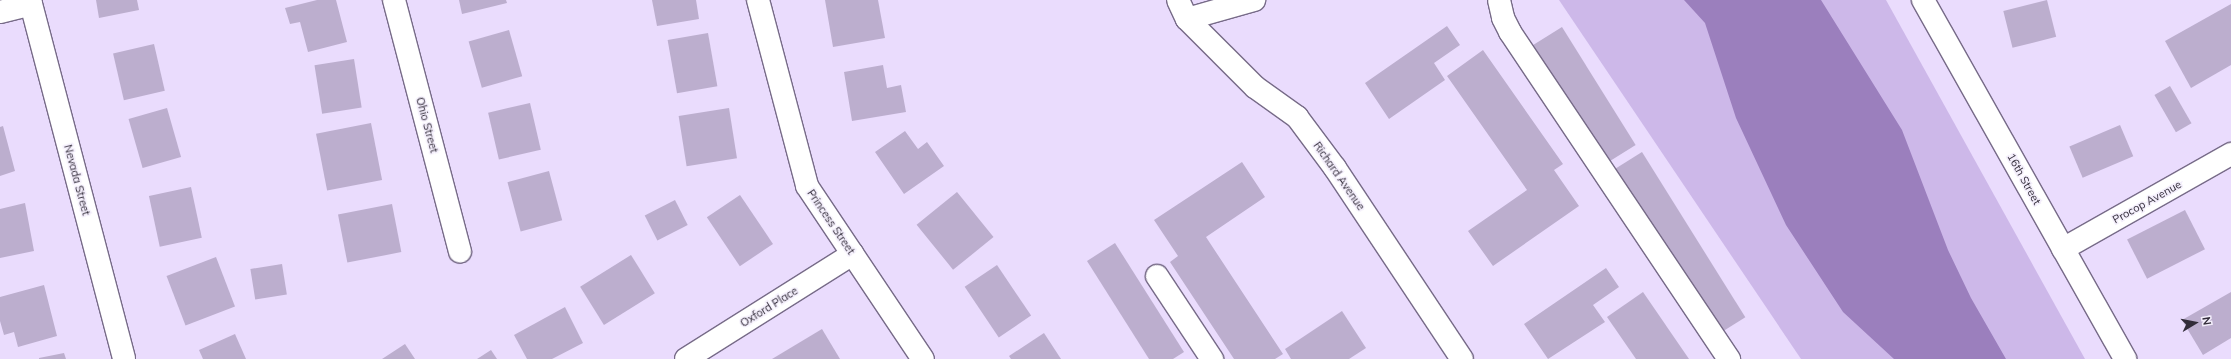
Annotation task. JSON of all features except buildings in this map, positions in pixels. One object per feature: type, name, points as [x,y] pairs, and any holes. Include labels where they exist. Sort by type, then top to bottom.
[{"type":"street","name":"Ohio Street","points":[[394,0],[460,251]]},
{"type":"street","name":"Princess Street","points":[[758,0],[807,186],[922,359]]},
{"type":"street","points":[[1182,9],[1254,0]]},
{"type":"street","points":[[1499,0],[1503,18],[1510,32],[1729,359]]},
{"type":"street","name":"16th Street","points":[[1923,0],[2125,359]]},
{"type":"street","points":[[0,12],[30,2]]},
{"type":"street","name":"Nevada Street","points":[[30,2],[124,359]]},
{"type":"street","name":"Richard Avenue","points":[[1182,9],[1255,87],[1297,117],[1335,168],[1462,359]]},
{"type":"street","name":"Procop Avenue","points":[[2063,249],[2231,154]]},
{"type":"street","name":"Oxford Place","points":[[686,359],[853,254]]},
{"type":"street","points":[[1158,276],[1212,359]]},
{"type":"shaded area","points":[[1559,0],[1886,0],[2085,359],[1801,359]]},
{"type":"shaded area","points":[[1684,0],[1821,0],[1902,130],[1948,250],[1971,298],[2006,359],[1894,359],[1843,312],[1786,225],[1736,118],[1705,23]]}]
